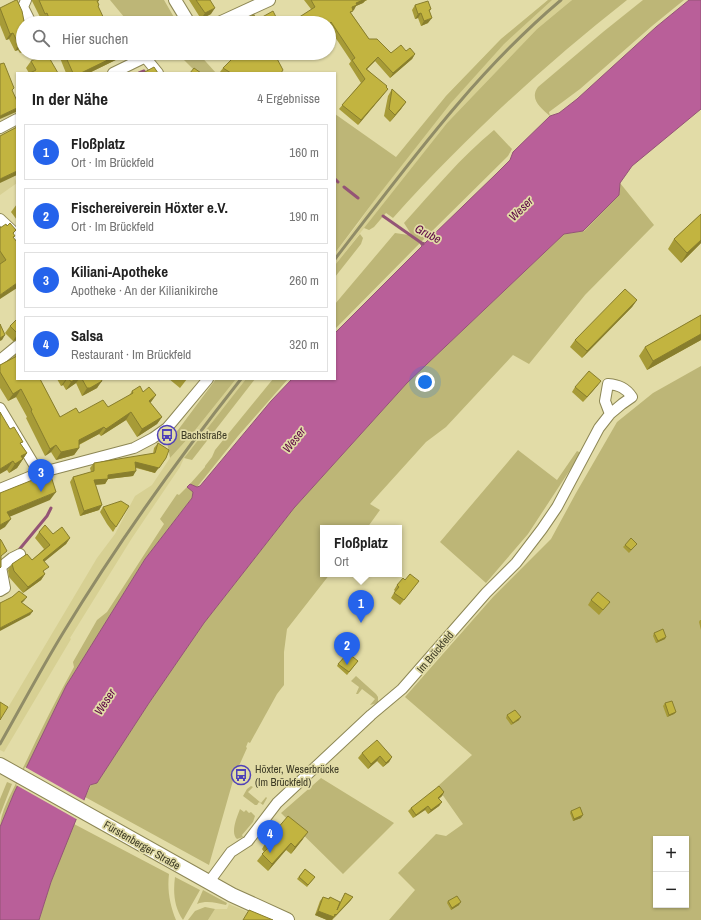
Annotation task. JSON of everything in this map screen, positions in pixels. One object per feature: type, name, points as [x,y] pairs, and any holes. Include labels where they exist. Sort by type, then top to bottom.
[{"type":"main road","name":"Fürstenberger Straße","points":[[2,766],[189,872],[232,895],[287,920]]},
{"type":"street","points":[[26,0],[24,7],[28,16]]},
{"type":"street","points":[[175,0],[185,16]]},
{"type":"street","points":[[234,16],[269,0]]},
{"type":"street","points":[[115,72],[140,60]]},
{"type":"street","points":[[152,60],[158,72]]},
{"type":"street","points":[[0,128],[16,120]]},
{"type":"street","points":[[0,219],[16,234]]},
{"type":"street","points":[[0,360],[16,347]]},
{"type":"street","points":[[0,489],[39,473],[134,448],[153,438],[167,428],[207,380]]},
{"type":"street","name":"Im Brückfeld","points":[[209,882],[231,852],[248,841],[277,803],[417,674],[486,593],[516,563],[557,507],[599,428],[610,414],[632,397],[626,389],[618,385],[608,384],[605,401],[610,414]]},
{"type":"street","points":[[0,408],[39,473]]},
{"type":"street","points":[[0,591],[5,588],[1,568],[12,558],[20,554]]},
{"type":"shaded area","points":[[110,0],[164,0],[173,16],[123,16]]},
{"type":"shaded area","points":[[548,0],[572,0],[537,29],[447,123],[336,264],[336,252],[358,224],[446,96],[501,39]]},
{"type":"shaded area","points":[[548,0],[552,0],[504,44],[450,104],[336,252],[336,115],[396,157],[446,96],[501,39]]},
{"type":"shaded area","points":[[572,0],[627,0],[565,51],[505,104],[448,160],[393,218],[386,213],[374,227],[369,230],[364,228],[447,123],[537,29]]},
{"type":"shaded area","points":[[643,0],[684,0],[580,89],[549,112],[550,116],[535,99],[538,87]]},
{"type":"shaded area","points":[[184,60],[204,60],[215,72],[196,72]]},
{"type":"shaded area","points":[[0,92],[16,105],[16,163],[9,167],[16,184],[0,195]]},
{"type":"shaded area","points":[[494,130],[512,149],[508,156],[421,242],[411,234],[404,223],[459,163]]},
{"type":"shaded area","points":[[620,183],[654,225],[585,295],[529,364],[513,355],[446,427],[426,442],[370,504],[380,510],[369,525],[320,525],[320,577],[328,577],[287,629],[284,652],[284,685],[277,694],[250,743],[248,742],[247,748],[234,777],[209,865],[85,797],[91,785],[97,783],[149,703],[204,623],[294,508],[407,383],[564,234],[584,231],[619,195]]},
{"type":"shaded area","points":[[395,233],[409,235],[420,243],[336,328],[336,303]]},
{"type":"shaded area","points":[[360,234],[363,238],[361,244],[336,276],[336,264]]},
{"type":"shaded area","points":[[701,366],[701,920],[389,920],[415,890],[398,873],[436,834],[446,836],[463,824],[437,787],[472,755],[405,697],[493,597],[551,539],[617,422],[653,393]]},
{"type":"shaded area","points":[[215,380],[235,380],[192,434],[170,458],[167,442],[178,430]]},
{"type":"shaded area","points":[[235,380],[245,380],[184,458],[180,467],[132,538],[70,638],[71,639],[4,752],[0,750],[0,721],[97,558],[115,534],[135,496],[152,485],[170,458],[192,434]]},
{"type":"shaded area","points":[[245,380],[254,380],[192,460],[184,458]]},
{"type":"shaded area","points":[[272,380],[287,380],[238,436],[197,487],[190,484],[205,467],[215,450]]},
{"type":"shaded area","points":[[518,450],[557,480],[577,451],[581,453],[528,534],[486,583],[440,542]]},
{"type":"shaded area","points":[[187,487],[193,492],[192,498],[145,559],[66,686],[14,793],[0,827],[0,822],[6,804],[44,724],[74,667],[73,662],[97,620],[107,612],[164,524],[160,519],[177,494],[179,495]]},
{"type":"shaded area","points":[[356,676],[376,694],[378,697],[378,703],[370,705],[375,699],[362,689],[358,694],[356,694],[359,687],[351,681]]},
{"type":"shaded area","points":[[321,778],[394,823],[343,874],[281,813]]},
{"type":"shaded area","points":[[7,782],[12,784],[0,815],[0,799]]},
{"type":"shaded area","points":[[251,786],[253,787],[248,792],[261,803],[266,797],[267,798],[263,805],[259,802],[255,805],[243,796],[247,789]]},
{"type":"shaded area","points":[[240,809],[244,812],[246,810],[249,813],[251,812],[255,816],[253,822],[242,835],[243,837],[237,839],[234,829]]},
{"type":"shaded area","points":[[74,824],[169,874],[168,886],[172,909],[176,920],[39,920],[51,882]]},
{"type":"shaded area","points":[[175,877],[200,890],[183,920],[175,899]]},
{"type":"shaded area","points":[[203,890],[227,903],[226,905],[208,902],[197,904]]},
{"type":"shaded area","points":[[229,904],[265,920],[208,920],[215,909],[227,909]]},
{"type":"shaded area","points":[[205,907],[215,909],[208,920],[188,920],[195,911]]},
{"type":"water","name":"Weser","points":[[689,0],[701,0],[701,109],[632,166],[620,183],[619,195],[583,231],[564,234],[407,383],[294,508],[204,623],[149,703],[97,783],[90,785],[51,882],[39,920],[0,920],[0,827],[14,793],[66,686],[145,559],[192,498],[193,492],[187,487],[190,484],[197,487],[200,486],[271,401],[291,380],[336,380],[336,332],[422,246],[420,243],[425,243],[496,174],[510,160],[513,152],[550,116],[559,113],[577,99],[656,27]]},
{"type":"pier","points":[[25,767],[85,801],[78,820],[16,785]]},
{"type":"building","points":[[17,0],[23,16],[16,16],[16,39],[13,33],[10,34],[0,8]]},
{"type":"building","points":[[39,0],[99,0],[97,1],[98,6],[103,16],[48,16],[47,13],[45,14]]},
{"type":"building","points":[[196,0],[210,0],[215,8],[205,13]]},
{"type":"building","points":[[311,0],[363,0],[356,3],[357,5],[352,7],[353,11],[350,12],[369,39],[377,39],[391,53],[401,45],[406,51],[410,48],[415,54],[393,73],[378,57],[366,69],[387,86],[386,87],[388,89],[361,120],[342,105],[365,79],[352,60],[355,58],[336,30],[336,16],[301,16],[315,7]]},
{"type":"building","points":[[428,1],[432,18],[424,21],[421,13],[418,14],[415,5]]},
{"type":"building","points":[[273,11],[276,16],[264,16]]},
{"type":"building","points":[[50,60],[57,72],[32,72],[36,70],[31,61]]},
{"type":"building","points":[[67,60],[108,60],[83,72],[73,72]]},
{"type":"building","points":[[231,60],[278,60],[283,70],[282,72],[229,72],[223,68]]},
{"type":"building","points":[[4,63],[14,88],[12,90],[16,99],[16,108],[0,116],[0,64]]},
{"type":"building","points":[[154,67],[157,72],[145,72]]},
{"type":"building","points":[[194,68],[200,72],[191,72]]},
{"type":"building","points":[[392,89],[406,102],[395,115],[389,109]]},
{"type":"building","points":[[16,128],[16,171],[0,179],[0,136]]},
{"type":"building","points":[[701,214],[701,240],[687,253],[674,239]]},
{"type":"building","points":[[10,223],[16,230],[13,233],[15,236],[13,237],[16,241],[16,284],[0,295],[0,264],[6,260],[0,251],[0,228],[6,224],[7,226]]},
{"type":"building","points":[[625,289],[637,300],[587,351],[575,340]]},
{"type":"building","points":[[701,315],[701,334],[653,361],[645,347]]},
{"type":"building","points":[[16,320],[16,332],[10,326]]},
{"type":"building","points":[[0,324],[5,335],[0,338]]},
{"type":"building","points":[[16,357],[16,380],[41,380],[60,417],[76,408],[79,413],[103,400],[108,407],[133,393],[132,391],[140,386],[143,392],[149,387],[156,395],[149,401],[162,417],[142,429],[131,412],[106,429],[104,427],[79,440],[79,448],[61,452],[56,445],[50,449],[21,389],[13,394],[0,372],[0,365]]},
{"type":"building","points":[[589,371],[601,381],[587,397],[575,387]]},
{"type":"building","points":[[83,380],[102,380],[90,388],[87,388]]},
{"type":"building","points":[[0,412],[10,429],[14,427],[23,442],[20,443],[27,453],[21,456],[23,459],[15,464],[13,461],[0,469]]},
{"type":"building","points":[[158,443],[169,450],[166,458],[159,468],[135,462],[136,471],[108,475],[108,479],[94,480],[102,505],[84,511],[73,477],[94,471],[94,463],[155,453]]},
{"type":"building","points":[[50,473],[56,492],[7,512],[11,519],[0,525],[0,493]]},
{"type":"building","points":[[121,501],[129,506],[116,527],[110,520],[103,507]]},
{"type":"building","points":[[45,525],[53,534],[62,527],[70,538],[43,560],[49,567],[43,571],[45,574],[28,587],[14,571],[12,564],[27,554],[32,560],[50,545],[39,532]]},
{"type":"building","points":[[631,538],[637,544],[631,550],[625,545]]},
{"type":"building","points":[[0,539],[7,551],[1,556],[0,568]]},
{"type":"building","points":[[410,574],[419,581],[404,600],[394,593],[399,587],[397,585],[403,578],[405,580]]},
{"type":"building","points":[[19,591],[27,597],[21,602],[33,611],[0,628],[0,603],[12,597]]},
{"type":"building","points":[[598,592],[610,602],[603,610],[591,600]]},
{"type":"building","points":[[663,629],[666,637],[658,641],[654,633]]},
{"type":"building","points":[[348,653],[358,661],[349,672],[338,664]]},
{"type":"building","points":[[672,701],[676,712],[669,715],[665,703]]},
{"type":"building","points":[[0,702],[8,707],[0,720]]},
{"type":"building","points":[[515,710],[521,717],[513,723],[507,715]]},
{"type":"building","points":[[377,740],[392,757],[386,763],[380,756],[371,764],[362,753]]},
{"type":"building","points":[[439,786],[444,792],[438,798],[442,802],[431,810],[428,806],[416,815],[411,808]]},
{"type":"building","points":[[580,807],[583,815],[574,819],[571,811]]},
{"type":"building","points":[[288,816],[308,832],[295,847],[291,843],[272,864],[262,854],[270,846],[266,842]]},
{"type":"building","points":[[305,869],[315,877],[308,885],[299,877]]},
{"type":"building","points":[[345,893],[353,897],[336,915],[335,914],[334,917],[318,911],[323,897],[329,899],[330,897],[340,902],[337,910]]},
{"type":"building","points":[[457,896],[461,902],[452,908],[448,901]]},
{"type":"building","points":[[249,910],[273,920],[243,920]]},
{"type":"waterway","name":"Grube","points":[[344,187],[358,198]]},
{"type":"waterway","name":"Grube","points":[[383,216],[423,244]]},
{"type":"waterway","points":[[18,551],[47,516],[51,508]]},
{"type":"railway","points":[[336,258],[414,157],[469,91],[498,59],[561,0]]},
{"type":"railway","points":[[0,744],[55,647],[126,535],[171,471],[240,380]]},
{"type":"place","name":"Bachstraße","points":[[167,435]]},
{"type":"place","name":"Kiliani-Apotheke","points":[[41,492]]},
{"type":"place","name":"Floßplatz","points":[[361,623]]},
{"type":"place","name":"Fischereiverein Höxter e.V.","points":[[347,665]]},
{"type":"place","name":"Höxter, Weserbrücke (Im Brückfeld)","points":[[241,775]]},
{"type":"place","name":"Salsa","points":[[270,853]]}]
